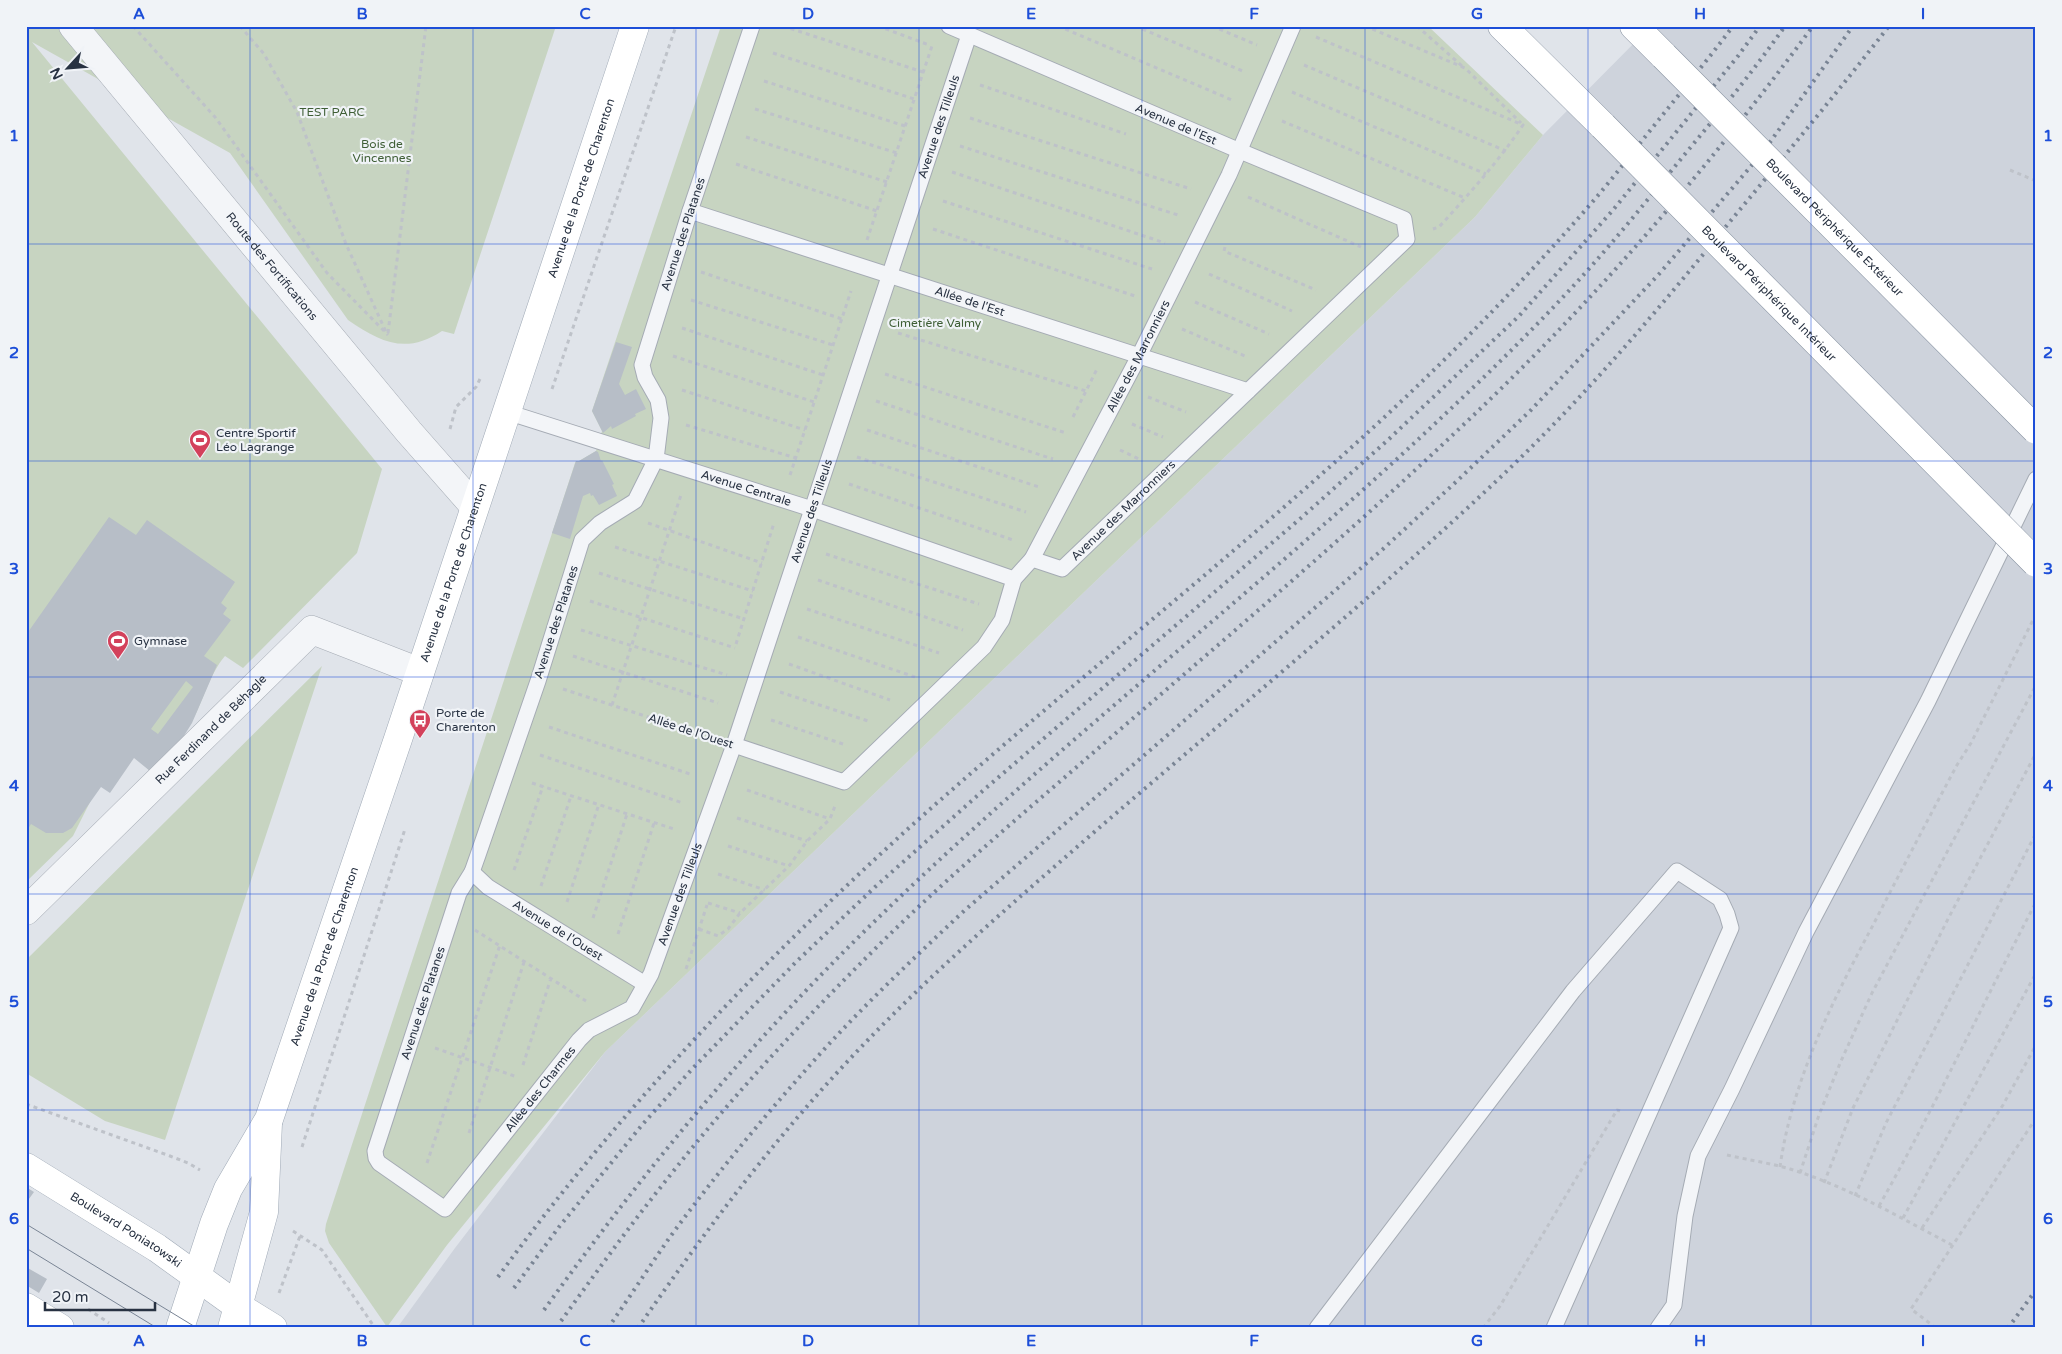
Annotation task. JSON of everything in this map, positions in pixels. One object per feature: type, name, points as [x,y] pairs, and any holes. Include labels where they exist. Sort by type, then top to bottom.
[{"type":"main road","name":"Avenue de la Porte de Charenton","points":[[180,1328],[196,1277],[228,1189],[269,1119],[635,26]]},
{"type":"main road","name":"Boulevard Périphérique Intérieur","points":[[1502,26],[2036,563]]},
{"type":"main road","name":"Boulevard Périphérique Extérieur","points":[[1634,26],[2036,430]]},
{"type":"main road","name":"Avenue de la Porte de Charenton","points":[[236,1317],[264,1212],[269,1119]]},
{"type":"main road","name":"Boulevard Poniatowski","points":[[26,1166],[157,1248],[196,1277],[236,1317],[273,1328]]},
{"type":"main road","points":[[26,1307],[60,1328]]},
{"type":"street","name":"Route des Fortifications","points":[[73,26],[409,432],[474,506]]},
{"type":"street","name":"Rue Ferdinand de Béhagle","points":[[26,911],[312,630],[420,672]]},
{"type":"lane","name":"Avenue des Platanes","points":[[445,1209],[380,1163],[376,1158],[375,1151],[453,909],[462,886],[472,872],[478,855],[538,681],[582,540],[600,523],[635,501],[656,459],[661,418],[658,400],[645,377],[642,365],[690,211],[752,26]]},
{"type":"lane","name":"Avenue de l'Est","points":[[949,26],[1404,219],[1407,239]]},
{"type":"lane","name":"Allée des Marronniers","points":[[1032,559],[1139,356],[1185,264],[1240,151],[1293,27]]},
{"type":"lane","name":"Avenue des Tilleuls","points":[[646,984],[734,746],[888,275],[969,35]]},
{"type":"lane","name":"Allée de l'Est","points":[[690,211],[1248,391]]},
{"type":"lane","name":"Avenue des Marronniers","points":[[1032,559],[1062,569],[1407,239]]},
{"type":"lane","name":"Avenue Centrale","points":[[507,412],[812,509],[1014,579]]},
{"type":"lane","points":[[1658,1328],[1674,1305],[1685,1216],[1698,1156],[1732,1089],[1806,932],[1928,701],[2036,479]]},
{"type":"lane","points":[[844,782],[984,648],[1002,620],[1014,579],[1032,559]]},
{"type":"lane","name":"Allée de l'Ouest","points":[[734,746],[844,782]]},
{"type":"lane","points":[[1316,1328],[1573,990],[1677,871],[1720,899],[1731,928],[1554,1328]]},
{"type":"lane","name":"Avenue de l'Ouest","points":[[472,872],[488,887],[646,984]]},
{"type":"lane","name":"Allée des Charmes","points":[[445,1209],[542,1086],[589,1030],[632,1008],[646,984]]},
{"type":"path","points":[[134,26],[215,117],[327,273],[388,335]]},
{"type":"path","points":[[240,26],[264,54],[297,112],[346,244],[388,335]]},
{"type":"path","points":[[388,335],[426,26]]},
{"type":"path","points":[[783,26],[923,72]]},
{"type":"path","points":[[878,26],[932,46]]},
{"type":"path","points":[[1135,26],[1486,174]]},
{"type":"path","points":[[1212,26],[1506,151]]},
{"type":"path","points":[[1365,26],[1464,68]]},
{"type":"path","points":[[1416,26],[1464,68],[1523,125]]},
{"type":"path","points":[[1293,27],[1523,125]]},
{"type":"path","points":[[732,657],[934,40]]},
{"type":"path","points":[[773,53],[914,99]]},
{"type":"path","points":[[764,81],[905,126]]},
{"type":"path","points":[[980,85],[1127,134]]},
{"type":"path","points":[[754,109],[897,153]]},
{"type":"path","points":[[969,117],[1191,190]]},
{"type":"path","points":[[1407,239],[1439,227],[1506,151],[1523,125]]},
{"type":"path","points":[[746,137],[887,182]]},
{"type":"path","points":[[960,146],[1178,215]]},
{"type":"path","points":[[736,164],[877,211]]},
{"type":"path","points":[[1243,206],[1247,196],[1271,164]]},
{"type":"path","points":[[2010,170],[2036,181]]},
{"type":"path","points":[[951,172],[1165,243]]},
{"type":"path","points":[[1247,196],[1362,247]]},
{"type":"path","points":[[942,200],[1152,269]]},
{"type":"path","points":[[932,229],[1138,297]]},
{"type":"path","points":[[1228,242],[1224,251],[1316,290]]},
{"type":"path","points":[[1185,264],[1293,312]]},
{"type":"path","points":[[701,272],[842,319]]},
{"type":"path","points":[[691,300],[833,345]]},
{"type":"path","points":[[1194,302],[1269,334]]},
{"type":"path","points":[[682,328],[823,375]]},
{"type":"path","points":[[1182,329],[1245,356]]},
{"type":"path","points":[[898,332],[1086,391]]},
{"type":"path","points":[[673,356],[814,402]]},
{"type":"path","points":[[1161,363],[1147,397],[1215,424]]},
{"type":"path","points":[[885,374],[1066,433]]},
{"type":"path","points":[[645,377],[805,430]]},
{"type":"path","points":[[876,401],[1053,459]]},
{"type":"path","points":[[661,418],[796,458]]},
{"type":"path","points":[[866,430],[1039,487]]},
{"type":"path","points":[[857,457],[1026,513]]},
{"type":"path","points":[[612,706],[689,470]]},
{"type":"path","points":[[848,484],[1013,540]]},
{"type":"path","points":[[617,512],[762,562]]},
{"type":"path","points":[[612,546],[753,591]]},
{"type":"path","points":[[580,548],[604,556],[596,582]]},
{"type":"path","points":[[825,554],[1004,612]]},
{"type":"path","points":[[599,573],[744,619]]},
{"type":"path","points":[[816,580],[964,630]]},
{"type":"path","points":[[588,608],[590,600],[735,648]]},
{"type":"path","points":[[807,609],[940,653]]},
{"type":"path","points":[[1780,1167],[1791,1111],[1817,1039],[1839,988],[1957,765],[1971,743],[2036,614]]},
{"type":"path","points":[[578,639],[583,623]]},
{"type":"path","points":[[580,630],[726,675]]},
{"type":"path","points":[[797,637],[915,677]]},
{"type":"path","points":[[570,664],[575,647]]},
{"type":"path","points":[[572,656],[718,703],[715,711]]},
{"type":"path","points":[[789,664],[891,700]]},
{"type":"path","points":[[724,684],[729,666]]},
{"type":"path","points":[[559,698],[564,680]]},
{"type":"path","points":[[1800,1173],[1819,1115],[1841,1061],[1872,994],[2036,685]]},
{"type":"path","name":"Allée de l'Ouest","points":[[562,689],[734,746]]},
{"type":"path","points":[[779,692],[868,722]]},
{"type":"path","points":[[771,719],[844,744]]},
{"type":"path","points":[[546,736],[549,726],[693,775]]},
{"type":"path","points":[[705,744],[710,728]]},
{"type":"path","points":[[1824,1183],[1853,1108],[1949,917],[2036,753]]},
{"type":"path","points":[[536,764],[540,754],[683,803]]},
{"type":"path","points":[[691,782],[696,767]]},
{"type":"path","points":[[530,782],[674,829]]},
{"type":"path","points":[[699,929],[718,936],[728,929],[740,913],[789,866],[807,840],[830,819],[844,782]]},
{"type":"path","points":[[514,870],[543,786]]},
{"type":"path","points":[[747,790],[830,819]]},
{"type":"path","points":[[540,886],[571,796]]},
{"type":"path","points":[[680,812],[686,796]]},
{"type":"path","points":[[566,902],[599,804]]},
{"type":"path","points":[[593,918],[627,814]]},
{"type":"path","points":[[737,818],[807,840]]},
{"type":"path","points":[[671,838],[677,820]]},
{"type":"path","points":[[618,934],[654,823]]},
{"type":"path","points":[[1855,1196],[1886,1123],[2036,832]]},
{"type":"path","points":[[728,846],[789,866]]},
{"type":"path","points":[[478,855],[521,874]]},
{"type":"path","points":[[718,874],[765,890]]},
{"type":"path","points":[[534,882],[547,890]]},
{"type":"path","points":[[560,898],[573,906]]},
{"type":"path","points":[[1879,1206],[1913,1145],[2036,902]]},
{"type":"path","points":[[708,903],[740,913]]},
{"type":"path","points":[[453,909],[467,924],[612,1018]]},
{"type":"path","points":[[586,914],[599,922]]},
{"type":"path","points":[[612,930],[624,938]]},
{"type":"path","points":[[418,1190],[500,945]]},
{"type":"path","points":[[466,1140],[524,962]]},
{"type":"path","points":[[1903,1218],[2036,973]]},
{"type":"path","points":[[519,1078],[550,978]]},
{"type":"path","points":[[411,1040],[542,1086]]},
{"type":"path","points":[[1922,1228],[1998,1113],[2036,1045]]},
{"type":"path","points":[[26,1104],[179,1159],[202,1172]]},
{"type":"path","points":[[1483,1328],[1500,1306],[1617,1110],[1626,1113]]},
{"type":"path","points":[[1936,1328],[1911,1309],[2036,1118]]},
{"type":"path","points":[[1721,1153],[1800,1173],[1879,1206],[1952,1245]]},
{"type":"path","points":[[287,1227],[322,1250],[376,1328]]},
{"type":"shaded area","points":[[1651,26],[2036,26],[2036,1328],[397,1328],[455,1248],[605,1052],[1475,217],[1543,135]]},
{"type":"green space","name":"Centre Sportif Léo Lagrange","points":[[26,26],[556,26],[454,334],[442,331],[429,338],[405,344],[382,339],[348,320],[230,153],[32,42],[382,469],[357,553],[243,668],[225,656],[214,672],[190,725],[177,744],[150,771],[134,756],[101,785],[94,794],[73,836],[26,882]]},
{"type":"green space","name":"Cimetière Valmy","points":[[721,26],[1428,26],[1543,135],[1475,217],[605,1052],[447,1245],[387,1327],[329,1243],[325,1231],[326,1224],[575,463],[596,451],[602,431],[592,411]]},
{"type":"green space","points":[[322,666],[165,1140],[105,1121],[26,1073],[26,960]]},
{"type":"building","points":[[616,342],[632,347],[619,384],[625,395],[636,389],[646,409],[612,429],[611,426],[603,433],[592,411]]},
{"type":"building","points":[[596,451],[614,484],[612,485],[617,496],[599,505],[590,493],[583,496],[570,539],[552,533],[576,461]]},
{"type":"building","name":"Gymnase","points":[[109,517],[136,535],[147,520],[235,582],[221,603],[227,608],[223,614],[231,620],[204,656],[217,665],[192,723],[182,739],[150,771],[134,758],[110,793],[101,787],[72,828],[63,833],[46,833],[31,824],[26,832],[26,635]],"holes":[[[186,681],[193,687],[158,734],[151,729]]]},
{"type":"building","points":[[26,1187],[34,1192],[26,1203]]},
{"type":"building","points":[[26,1267],[47,1279],[39,1293],[26,1285]]},
{"type":"tram line","points":[[26,1224],[197,1328]]},
{"type":"tram line","points":[[26,1248],[157,1328]]},
{"type":"railway","points":[[498,1277],[544,1216],[641,1098],[745,986],[799,932],[910,827],[1020,731],[1243,543],[1353,446],[1478,326],[1595,199],[1733,26]]},
{"type":"railway","points":[[514,1288],[559,1227],[642,1125],[693,1068],[796,962],[875,887],[986,788],[1301,518],[1389,439],[1519,316],[1613,210],[1738,56],[1760,26]]},
{"type":"railway","points":[[544,1310],[621,1206],[701,1107],[830,966],[945,855],[1086,729],[1372,482],[1497,364],[1552,309],[1612,242],[1724,107],[1785,26]]},
{"type":"railway","points":[[561,1321],[689,1151],[742,1089],[826,999],[883,941],[955,873],[1319,557],[1414,472],[1508,382],[1601,285],[1689,184],[1773,80],[1813,26]]},
{"type":"railway","points":[[608,1328],[687,1213],[761,1121],[854,1017],[965,910],[1383,549],[1531,410],[1660,273],[1763,152],[1853,26]]},
{"type":"railway","points":[[638,1328],[718,1217],[774,1145],[834,1076],[892,1016],[947,962],[1034,885],[1393,576],[1490,487],[1553,425],[1614,360],[1671,293],[1889,26]]},
{"type":"railway","points":[[2008,1328],[2036,1290]]},
{"type":"place","name":"Centre Sportif Léo Lagrange","points":[[200,459]]},
{"type":"place","name":"Gymnase","points":[[118,660]]},
{"type":"place","name":"Porte de Charenton","points":[[420,739]]},
{"type":"park label","name":"TEST PARC","points":[[332,112]]},
{"type":"park label","name":"Bois de Vincennes","points":[[382,151]]}]
